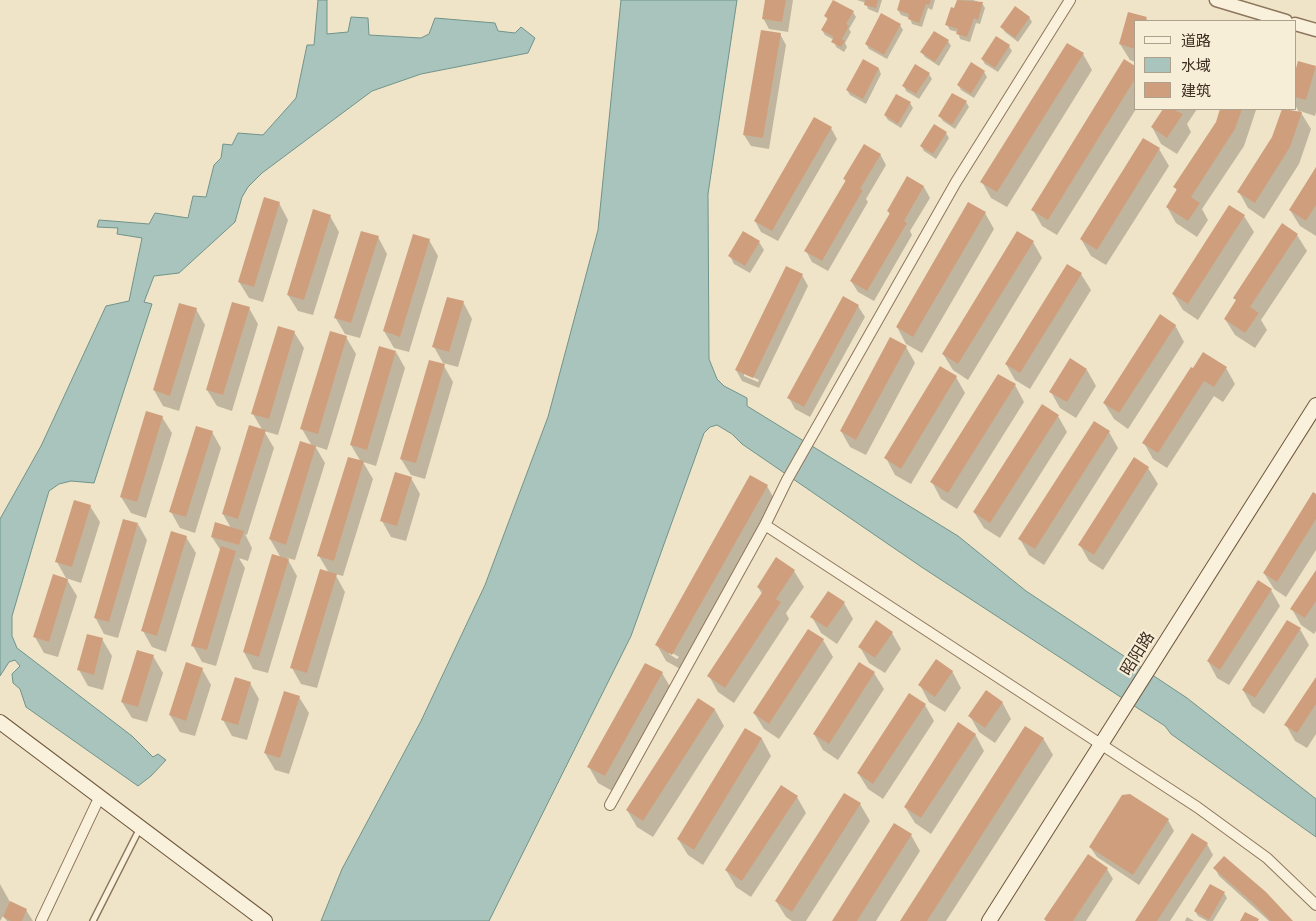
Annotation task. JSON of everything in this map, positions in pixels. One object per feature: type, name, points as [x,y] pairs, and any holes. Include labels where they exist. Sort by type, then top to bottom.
[{"type":"main road","name":"昭阳路","points":[[989,921],[1316,405]]},
{"type":"main road","points":[[0,722],[265,921]]},
{"type":"street","points":[[610,805],[765,525],[787,480],[956,182],[1070,0]]},
{"type":"street","points":[[1216,0],[1283,20]]},
{"type":"street","points":[[1296,24],[1316,30]]},
{"type":"street","points":[[765,525],[1197,808],[1267,858],[1316,906]]},
{"type":"street","points":[[40,921],[100,796]]},
{"type":"lane","points":[[93,921],[140,827]]},
{"type":"water","points":[[318,0],[327,0],[327,34],[348,32],[351,17],[368,18],[369,35],[421,38],[429,34],[435,18],[495,23],[498,31],[515,33],[521,27],[535,38],[528,53],[421,74],[372,91],[262,173],[248,187],[242,197],[235,222],[179,273],[154,276],[144,302],[152,304],[94,483],[71,481],[59,484],[49,491],[12,616],[12,636],[17,648],[132,736],[153,757],[158,754],[166,760],[151,776],[138,786],[26,707],[20,689],[13,683],[12,674],[20,666],[15,660],[9,662],[0,676],[0,519],[41,446],[106,306],[129,301],[142,238],[117,234],[118,228],[97,227],[99,220],[149,224],[155,213],[188,218],[193,196],[206,197],[214,165],[221,158],[223,144],[232,145],[238,133],[263,135],[296,98],[307,45],[314,45]]},
{"type":"water","points":[[621,0],[737,0],[708,194],[709,359],[717,379],[724,386],[747,398],[747,406],[958,536],[1026,591],[1187,698],[1316,799],[1316,837],[1171,734],[1165,726],[923,568],[717,425],[710,427],[704,433],[631,636],[489,921],[321,921],[342,869],[421,721],[485,585],[548,417],[598,230]]},
{"type":"building","points":[[765,0],[786,0],[782,22],[762,19]]},
{"type":"building","points":[[833,0],[854,11],[846,24],[849,26],[842,39],[845,41],[841,47],[831,42],[834,37],[821,30],[828,18],[824,16]]},
{"type":"building","points":[[865,0],[878,0],[876,8],[864,5]]},
{"type":"building","points":[[900,0],[931,0],[929,5],[926,4],[919,23],[908,19],[909,14],[897,10]]},
{"type":"building","points":[[957,0],[983,2],[978,20],[974,18],[967,37],[956,34],[958,29],[945,25],[951,7],[954,8]]},
{"type":"building","points":[[1015,6],[1030,17],[1015,38],[1000,27]]},
{"type":"building","points":[[1128,12],[1147,17],[1146,20],[1134,20],[1134,49],[1119,44]]},
{"type":"building","points":[[881,13],[901,24],[884,55],[865,44]]},
{"type":"building","points":[[761,30],[781,33],[763,138],[743,135]]},
{"type":"building","points":[[934,31],[949,40],[935,62],[920,52]]},
{"type":"building","points":[[996,36],[1010,45],[995,68],[981,59]]},
{"type":"building","points":[[1067,43],[1084,53],[997,192],[980,182]]},
{"type":"building","points":[[863,59],[879,68],[863,99],[846,90]]},
{"type":"building","points":[[1124,59],[1134,65],[1134,81],[1048,220],[1031,210]]},
{"type":"building","points":[[1298,61],[1316,66],[1306,100],[1296,97],[1296,68]]},
{"type":"building","points":[[971,62],[985,71],[971,94],[957,85]]},
{"type":"building","points":[[915,64],[930,73],[916,94],[902,86]]},
{"type":"building","points":[[952,93],[967,101],[952,125],[938,116]]},
{"type":"building","points":[[896,94],[911,102],[898,124],[884,115]]},
{"type":"building","points":[[1162,110],[1177,110],[1183,114],[1167,138],[1151,127]]},
{"type":"building","points":[[1220,110],[1242,110],[1235,129],[1191,197],[1200,203],[1188,221],[1166,207],[1177,189],[1173,187],[1216,122]]},
{"type":"building","points":[[1282,110],[1302,112],[1290,147],[1255,203],[1237,192],[1272,137]]},
{"type":"building","points":[[814,117],[832,127],[772,231],[754,221]]},
{"type":"building","points":[[934,124],[947,132],[933,154],[920,146]]},
{"type":"building","points":[[1143,138],[1160,148],[1097,250],[1080,239]]},
{"type":"building","points":[[864,144],[881,154],[860,189],[863,190],[822,261],[804,251],[846,180],[843,179]]},
{"type":"building","points":[[1316,167],[1316,205],[1306,221],[1289,210]]},
{"type":"building","points":[[907,176],[924,186],[904,221],[907,223],[867,291],[850,281],[890,213],[887,211]]},
{"type":"building","points":[[264,197],[280,202],[254,287],[238,282]]},
{"type":"building","points":[[968,202],[986,212],[913,337],[896,327]]},
{"type":"building","points":[[1229,205],[1245,215],[1188,304],[1172,294]]},
{"type":"building","points":[[313,209],[331,215],[304,300],[287,295]]},
{"type":"building","points":[[1282,223],[1298,234],[1250,307],[1259,313],[1245,333],[1224,319],[1236,300],[1233,298]]},
{"type":"building","points":[[361,231],[379,236],[351,323],[334,318]]},
{"type":"building","points":[[743,231],[760,241],[745,266],[728,256]]},
{"type":"building","points":[[1017,231],[1034,241],[958,364],[942,354]]},
{"type":"building","points":[[413,234],[430,239],[400,337],[383,331]]},
{"type":"building","points":[[1067,264],[1082,273],[1020,373],[1005,364]]},
{"type":"building","points":[[786,266],[803,274],[753,378],[735,370]]},
{"type":"building","points":[[843,296],[859,305],[804,407],[787,398]]},
{"type":"building","points":[[447,297],[464,301],[449,352],[432,347]]},
{"type":"building","points":[[232,302],[250,307],[223,395],[206,390]]},
{"type":"building","points":[[179,303],[197,308],[170,396],[153,390]]},
{"type":"building","points":[[1160,314],[1176,325],[1119,413],[1103,403]]},
{"type":"building","points":[[278,326],[295,331],[269,419],[251,414]]},
{"type":"building","points":[[330,331],[347,336],[318,434],[300,429]]},
{"type":"building","points":[[890,337],[907,346],[856,440],[840,431]]},
{"type":"building","points":[[379,346],[396,351],[367,450],[350,445]]},
{"type":"building","points":[[1203,352],[1227,367],[1214,387],[1204,381],[1158,453],[1142,443],[1191,367],[1193,368]]},
{"type":"building","points":[[1070,358],[1087,369],[1067,402],[1049,392]]},
{"type":"building","points":[[429,360],[445,364],[416,463],[400,459]]},
{"type":"building","points":[[940,366],[957,376],[901,469],[884,458]]},
{"type":"building","points":[[998,374],[1016,384],[948,493],[930,482]]},
{"type":"building","points":[[1042,404],[1059,415],[990,523],[973,512]]},
{"type":"building","points":[[146,411],[163,416],[137,502],[120,497]]},
{"type":"building","points":[[1094,421],[1110,431],[1035,549],[1018,539]]},
{"type":"building","points":[[249,425],[266,430],[238,519],[222,514]]},
{"type":"building","points":[[196,426],[213,431],[186,517],[169,512]]},
{"type":"building","points":[[300,441],[316,446],[286,545],[269,539]]},
{"type":"building","points":[[348,457],[364,461],[334,561],[317,556]]},
{"type":"building","points":[[1134,457],[1149,467],[1094,555],[1078,545]]},
{"type":"building","points":[[395,472],[412,477],[397,526],[380,521]]},
{"type":"building","points":[[750,475],[768,485],[672,655],[655,645]]},
{"type":"building","points":[[1313,492],[1316,494],[1316,519],[1277,582],[1263,573]]},
{"type":"building","points":[[74,500],[91,505],[72,567],[55,562]]},
{"type":"building","points":[[123,519],[138,523],[109,622],[94,618]]},
{"type":"building","points":[[215,522],[244,531],[239,545],[211,537]]},
{"type":"building","points":[[171,531],[187,536],[157,636],[141,631]]},
{"type":"building","points":[[221,546],[236,551],[207,650],[191,646]]},
{"type":"building","points":[[272,554],[289,559],[259,657],[243,652]]},
{"type":"building","points":[[776,557],[795,570],[776,599],[781,602],[725,688],[707,676],[763,591],[757,587]]},
{"type":"building","points":[[320,569],[337,574],[307,673],[290,668]]},
{"type":"building","points":[[1316,570],[1316,601],[1305,618],[1290,609]]},
{"type":"building","points":[[53,574],[68,579],[49,642],[33,637]]},
{"type":"building","points":[[1258,580],[1272,589],[1220,670],[1207,661]]},
{"type":"building","points":[[828,591],[845,602],[827,628],[810,617]]},
{"type":"building","points":[[876,620],[893,632],[875,658],[858,647]]},
{"type":"building","points":[[1287,620],[1301,628],[1255,698],[1242,690]]},
{"type":"building","points":[[808,629],[824,639],[769,724],[753,713]]},
{"type":"building","points":[[87,634],[103,638],[94,675],[77,670]]},
{"type":"building","points":[[137,650],[154,655],[138,707],[121,702]]},
{"type":"building","points":[[936,659],[953,671],[935,697],[918,685]]},
{"type":"building","points":[[186,662],[203,668],[186,721],[169,715]]},
{"type":"building","points":[[859,662],[875,672],[829,744],[813,734]]},
{"type":"building","points":[[645,663],[663,672],[605,776],[587,767]]},
{"type":"building","points":[[235,677],[251,682],[238,725],[221,720]]},
{"type":"building","points":[[1316,677],[1316,704],[1297,733],[1284,725]]},
{"type":"building","points":[[986,690],[1003,702],[985,728],[968,716]]},
{"type":"building","points":[[284,691],[300,696],[280,758],[264,753]]},
{"type":"building","points":[[909,693],[926,704],[873,784],[857,773]]},
{"type":"building","points":[[698,698],[715,709],[643,821],[626,810]]},
{"type":"building","points":[[958,722],[976,734],[921,818],[904,807]]},
{"type":"building","points":[[1025,726],[1044,738],[927,921],[900,921]]},
{"type":"building","points":[[745,728],[762,738],[694,850],[677,839]]},
{"type":"building","points":[[781,785],[798,796],[742,881],[725,870]]},
{"type":"building","points":[[844,793],[861,803],[792,912],[775,901]]},
{"type":"building","points":[[1130,794],[1169,819],[1133,875],[1089,847],[1122,795]]},
{"type":"building","points":[[894,823],[912,834],[857,921],[832,921]]},
{"type":"building","points":[[1192,833],[1208,843],[1157,921],[1135,921]]},
{"type":"building","points":[[1088,854],[1108,868],[1073,921],[1046,921],[1044,919]]},
{"type":"building","points":[[1224,856],[1266,892],[1293,921],[1271,921],[1213,868]]},
{"type":"building","points":[[1210,884],[1225,892],[1209,920],[1194,911]]},
{"type":"building","points":[[10,901],[27,909],[22,921],[11,921],[3,917]]},
{"type":"building","points":[[1245,912],[1259,919],[1258,921],[1240,921]]}]
